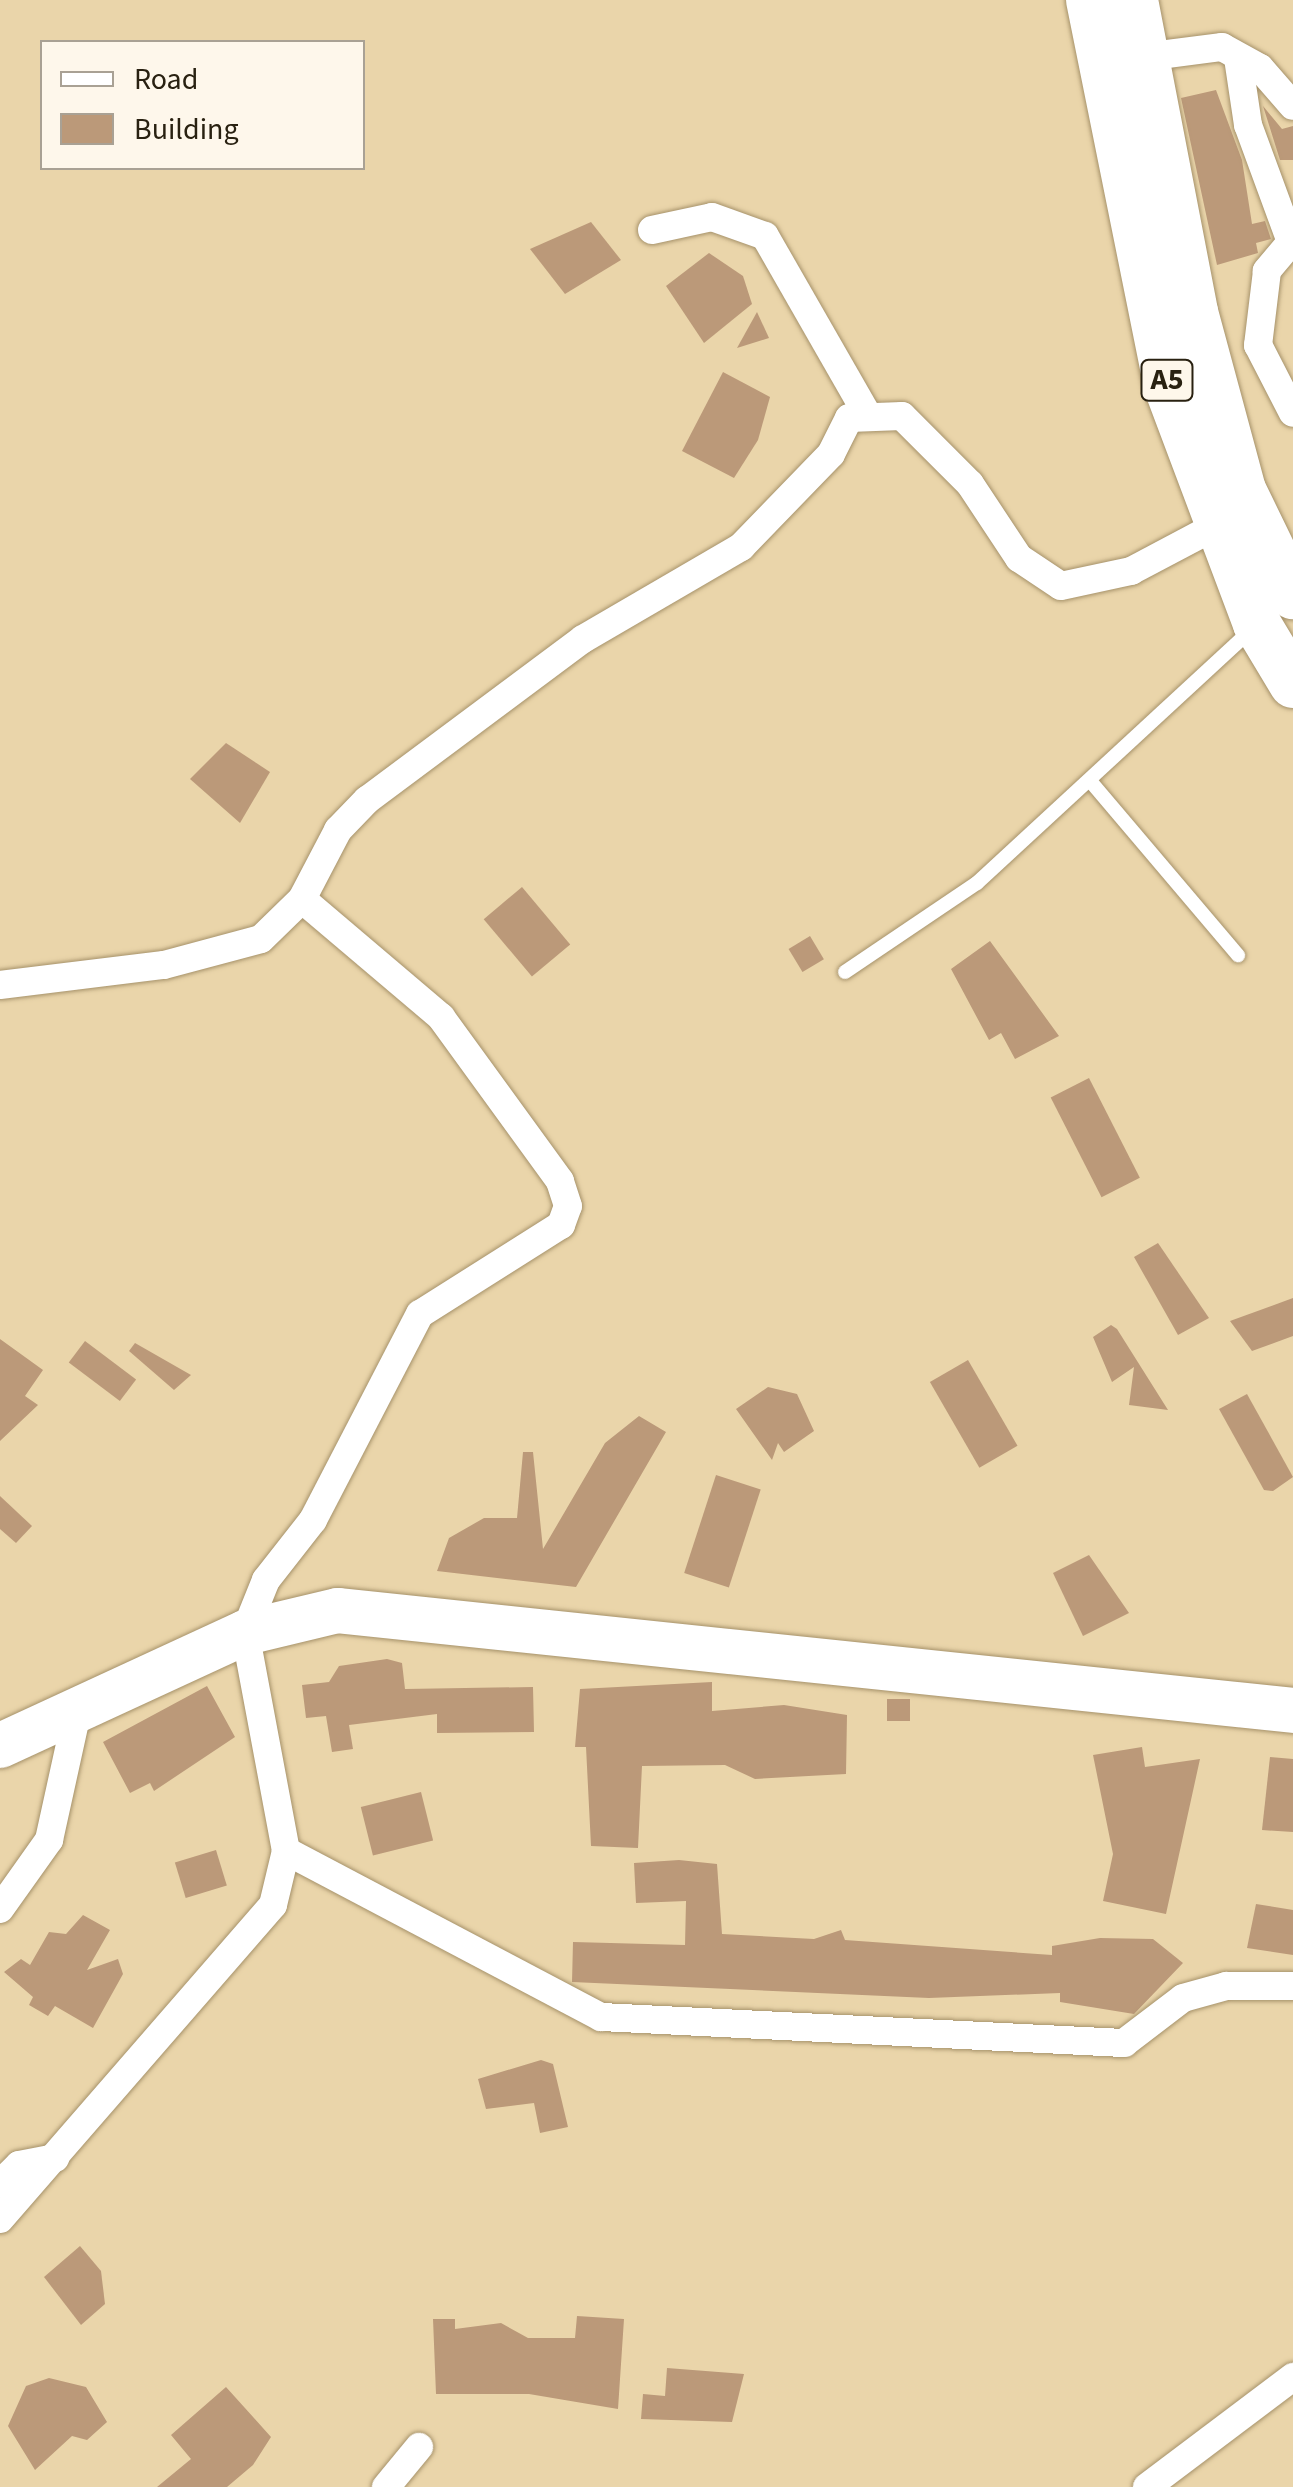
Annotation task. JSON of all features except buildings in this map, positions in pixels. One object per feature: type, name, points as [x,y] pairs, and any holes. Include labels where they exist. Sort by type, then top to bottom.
[{"type":"highway","points":[[1090,0],[1124,56]]},
{"type":"highway","points":[[1124,56],[1134,0]]},
{"type":"highway","name":"A5","points":[[1124,56],[1168,387],[1216,526],[1275,610]]},
{"type":"highway","name":"A5","points":[[1124,56],[1293,684]]},
{"type":"main road","points":[[11,1733],[78,1708],[245,1632],[338,1610],[414,1613],[1293,1710]]},
{"type":"street","points":[[1124,56],[1192,45],[1238,58],[1260,68],[1293,106]]},
{"type":"street","points":[[1238,58],[1248,125],[1290,242],[1267,271],[1258,345],[1293,413]]},
{"type":"street","points":[[652,230],[712,217],[765,236],[866,412]]},
{"type":"street","points":[[0,985],[164,965],[261,939],[302,898],[338,830],[367,800],[583,638],[741,547],[830,454],[849,418],[866,412],[902,416],[970,484],[1019,558],[1062,586],[1131,571],[1216,526]]},
{"type":"street","points":[[0,2220],[232,1960],[273,1905],[286,1851],[245,1632],[266,1580],[313,1520],[420,1314],[560,1225],[568,1206],[560,1181],[441,1017],[302,898]]},
{"type":"street","points":[[0,1908],[49,1840],[78,1708]]},
{"type":"street","points":[[286,1851],[602,2017],[1124,2043],[1184,1998],[1226,1986],[1293,1986]]},
{"type":"street","points":[[0,2184],[19,2164],[56,2158]]},
{"type":"street","points":[[1146,2487],[1293,2377]]},
{"type":"street","points":[[386,2487],[419,2447]]},
{"type":"lane","points":[[845,972],[977,883],[1092,784],[1275,610]]},
{"type":"lane","points":[[1092,784],[1238,955]]}]
